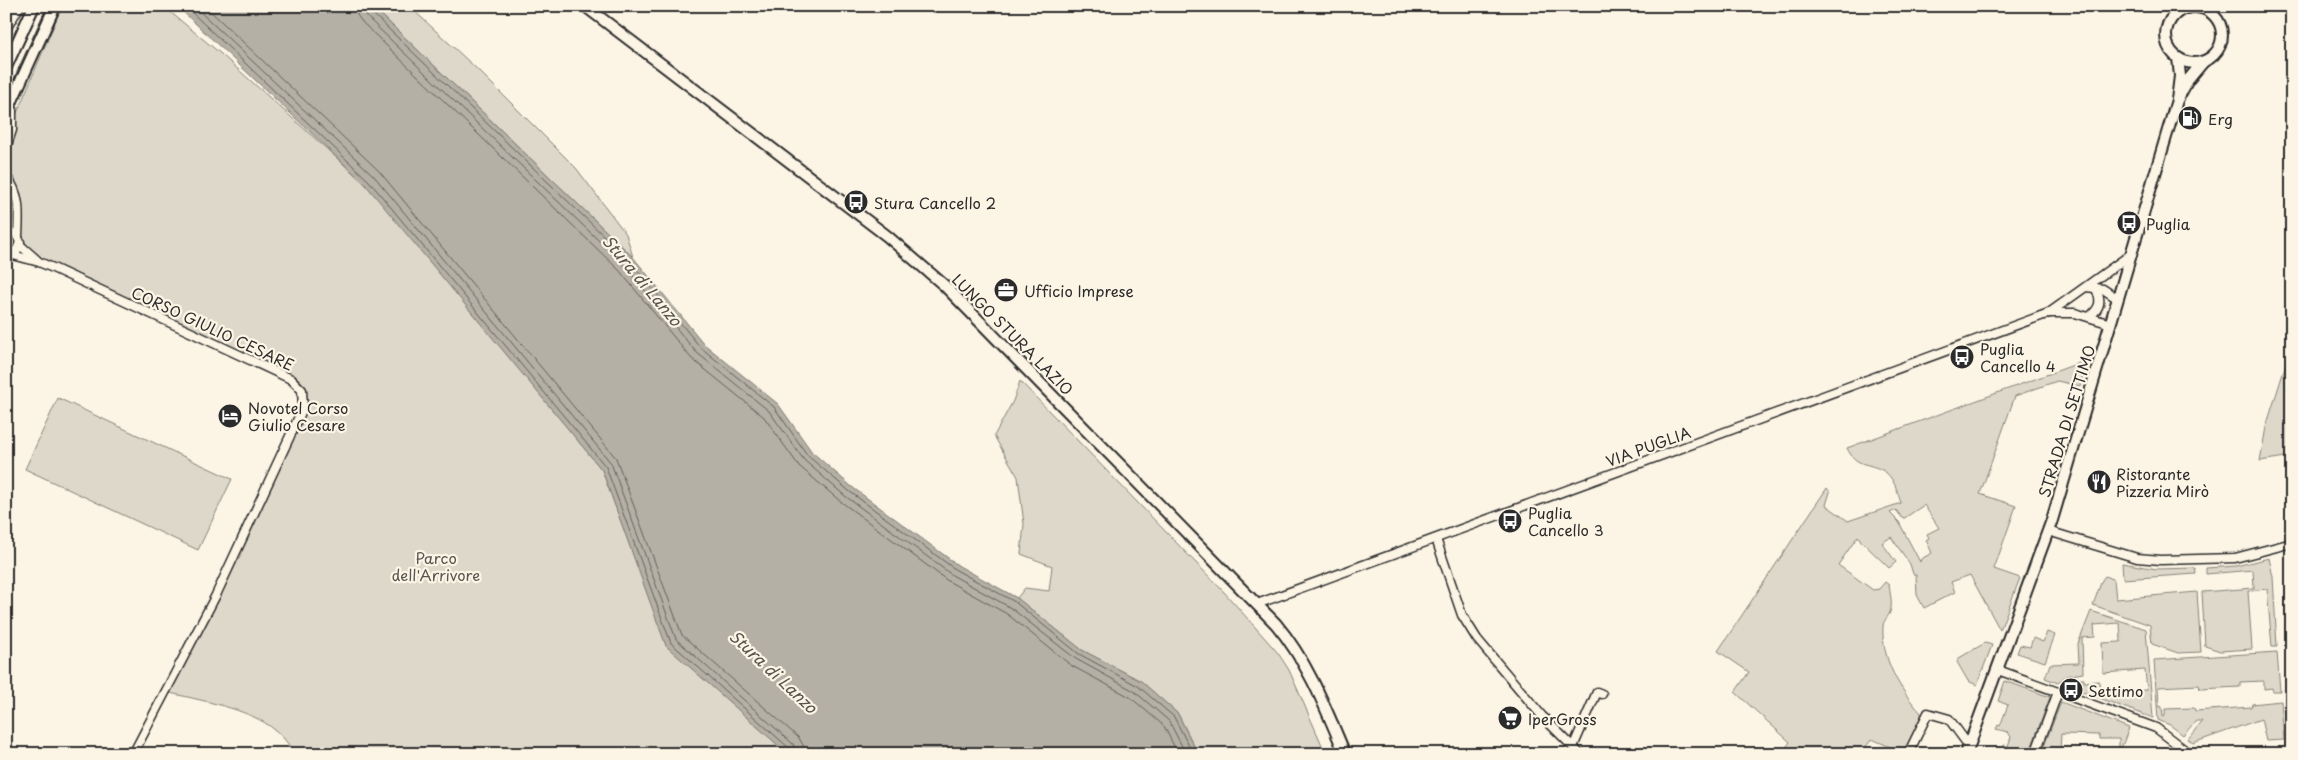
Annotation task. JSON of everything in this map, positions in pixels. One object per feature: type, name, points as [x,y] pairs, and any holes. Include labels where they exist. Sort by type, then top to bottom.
[{"type":"main road","points":[[6,67],[34,6]]},
{"type":"main road","points":[[6,114],[55,6]]},
{"type":"main road","name":"LUNGO STURA LAZIO","points":[[585,6],[925,267],[1279,627],[1301,658],[1314,682],[1345,754]]},
{"type":"main road","points":[[2193,7],[2213,11],[2222,29],[2222,39],[2214,55],[2203,62],[2186,62],[2178,58],[2168,45],[2167,28],[2178,13],[2193,7]]},
{"type":"main road","name":"STRADA DI SETTIMO","points":[[2178,58],[2180,76],[2178,100]]},
{"type":"main road","name":"STRADA DI SETTIMO","points":[[1967,750],[2048,531],[2178,100],[2188,80],[2203,62]]},
{"type":"street","points":[[6,30],[20,6]]},
{"type":"street","points":[[6,148],[12,130],[12,100]]},
{"type":"street","points":[[6,176],[17,193],[19,204],[18,236],[20,245],[15,252],[8,254]]},
{"type":"street","points":[[6,192],[9,212],[6,229],[18,236]]},
{"type":"street","name":"CORSO GIULIO CESARE","points":[[20,245],[39,262]]},
{"type":"street","name":"CORSO GIULIO CESARE","points":[[8,254],[39,262],[291,379],[302,390],[303,408],[220,589],[133,754]]},
{"type":"street","name":"VIA PUGLIA","points":[[1257,604],[2049,313],[2130,255]]},
{"type":"street","points":[[2086,287],[2103,289],[2118,299]]},
{"type":"street","points":[[2090,317],[2100,303],[2095,287]]},
{"type":"street","name":"VIA PUGLIA","points":[[2049,313],[2075,313],[2111,324]]},
{"type":"street","points":[[2048,531],[2137,558],[2156,560],[2235,558],[2292,543]]},
{"type":"street","points":[[1436,539],[1462,615],[1477,639],[1542,716],[1580,754]]},
{"type":"street","points":[[1998,670],[2156,728],[2190,754]]},
{"type":"street","points":[[1573,747],[1596,692],[1602,694]]},
{"type":"street","points":[[2035,754],[2058,692]]},
{"type":"street","name":"STRADA DI SETTIMO","points":[[1908,754],[1928,713],[1949,719],[1967,750]]},
{"type":"green space","name":"Parco dell'Arrivore","points":[[62,6],[163,6],[221,54],[370,188],[602,470],[667,646],[788,754],[295,754],[278,732],[252,716],[238,710],[166,692],[303,408],[302,390],[291,379],[53,268],[6,250],[6,139]]},
{"type":"green space","points":[[372,6],[409,6],[479,71],[576,168],[626,234],[633,257]]},
{"type":"green space","points":[[2291,348],[2292,456],[2260,461],[2266,427]]},
{"type":"green space","points":[[2087,360],[2080,386],[2057,381],[2015,396],[1980,494],[2016,506],[1994,569],[2020,578],[2000,630],[1970,575],[1951,582],[1955,592],[1924,608],[1917,595],[1916,575],[1913,574],[1910,564],[1891,537],[1882,543],[1896,562],[1889,568],[1858,536],[1838,565],[1873,590],[1879,589],[1885,582],[1889,585],[1891,609],[1883,626],[1885,650],[1893,673],[1921,713],[1921,719],[1904,753],[1872,739],[1860,754],[1781,754],[1790,742],[1735,692],[1749,672],[1718,651],[1827,488],[1830,492],[1826,505],[1848,521],[1901,503],[1895,484],[1889,476],[1882,470],[1858,461],[1850,454],[1847,448]],"holes":[[[1924,505],[1939,528],[1927,534],[1929,538],[1926,540],[1932,553],[1921,559],[1920,562],[1899,522],[1890,513],[1896,510],[1903,519]]]},
{"type":"green space","points":[[1020,381],[1224,592],[1278,653],[1289,670],[1326,754],[1198,754],[1178,714],[1141,681],[1082,650],[1017,598],[1025,588],[1049,591],[1052,566],[1021,554],[1024,524],[1018,477],[994,436],[1013,401]]},
{"type":"green space","points":[[58,398],[232,479],[198,550],[25,469]]},
{"type":"green space","points":[[2269,558],[2273,577],[2277,647],[2272,647],[2267,589],[2248,591],[2252,649],[2220,651],[2205,646],[2202,592],[2254,588],[2253,570],[2206,574],[2206,568],[2236,566]]},
{"type":"green space","points":[[2122,563],[2157,569],[2195,568],[2196,574],[2123,579]]},
{"type":"green space","points":[[2105,576],[2114,580],[2116,599],[2197,592],[2201,652],[2178,653],[2152,644],[2150,625],[2093,605]]},
{"type":"green space","points":[[2091,611],[2146,629],[2153,718],[2064,685],[2075,679],[2084,679],[2084,682],[2099,681],[2100,693],[2147,690],[2145,670],[2103,673],[2102,643],[2121,642],[2120,623],[2094,625],[2095,637],[2082,638],[2083,673],[2066,676],[2058,683],[2045,678],[2050,664],[2079,663],[2078,644]]},
{"type":"green space","points":[[2047,632],[2055,635],[2045,662],[2017,653],[2020,645],[2030,647],[2033,638],[2043,642]]},
{"type":"green space","points":[[1985,643],[1992,645],[1977,685],[1968,681],[1957,662],[1959,658]]},
{"type":"green space","points":[[2277,652],[2280,691],[2273,691],[2272,688],[2264,689],[2264,681],[2240,682],[2240,687],[2200,689],[2199,685],[2158,687],[2159,706],[2162,707],[2163,717],[2165,716],[2165,709],[2194,708],[2195,711],[2251,707],[2252,704],[2281,701],[2284,740],[2266,741],[2261,719],[2193,743],[2188,739],[2202,721],[2196,721],[2183,735],[2170,725],[2158,720],[2154,660]]},
{"type":"green space","points":[[2005,681],[2050,697],[2029,754],[2002,754],[2004,745],[2008,746],[2011,737],[2008,732],[1996,729],[1998,725],[2000,726],[2008,705],[1998,701]]},
{"type":"green space","points":[[2061,702],[2129,728],[2119,754],[2119,739],[2099,739],[2099,735],[2061,734],[2060,751],[2044,750],[2044,754],[2041,754]]},
{"type":"water","name":"Stura di Lanzo","points":[[177,6],[372,6],[633,257],[704,344],[778,404],[812,452],[852,487],[959,566],[1017,598],[1082,650],[1141,681],[1178,714],[1198,754],[788,754],[666,646],[602,470],[365,184]]},
{"type":"tram line","points":[[6,96],[47,6]]},
{"type":"place","name":"Erg","points":[[2190,118]]},
{"type":"place","name":"Stura Cancello 2","points":[[856,202]]},
{"type":"place","name":"Puglia","points":[[2129,223]]},
{"type":"place","name":"Ufficio Imprese","points":[[1006,290]]},
{"type":"place","name":"Puglia Cancello 4","points":[[1962,357]]},
{"type":"place","name":"Novotel Corso Giulio Cesare","points":[[230,416]]},
{"type":"place","name":"Ristorante Pizzeria Mirò","points":[[2099,482]]},
{"type":"place","name":"Puglia Cancello 3","points":[[1510,521]]},
{"type":"place","name":"Settimo","points":[[2071,690]]},
{"type":"place","name":"IperGross","points":[[1510,718]]}]
